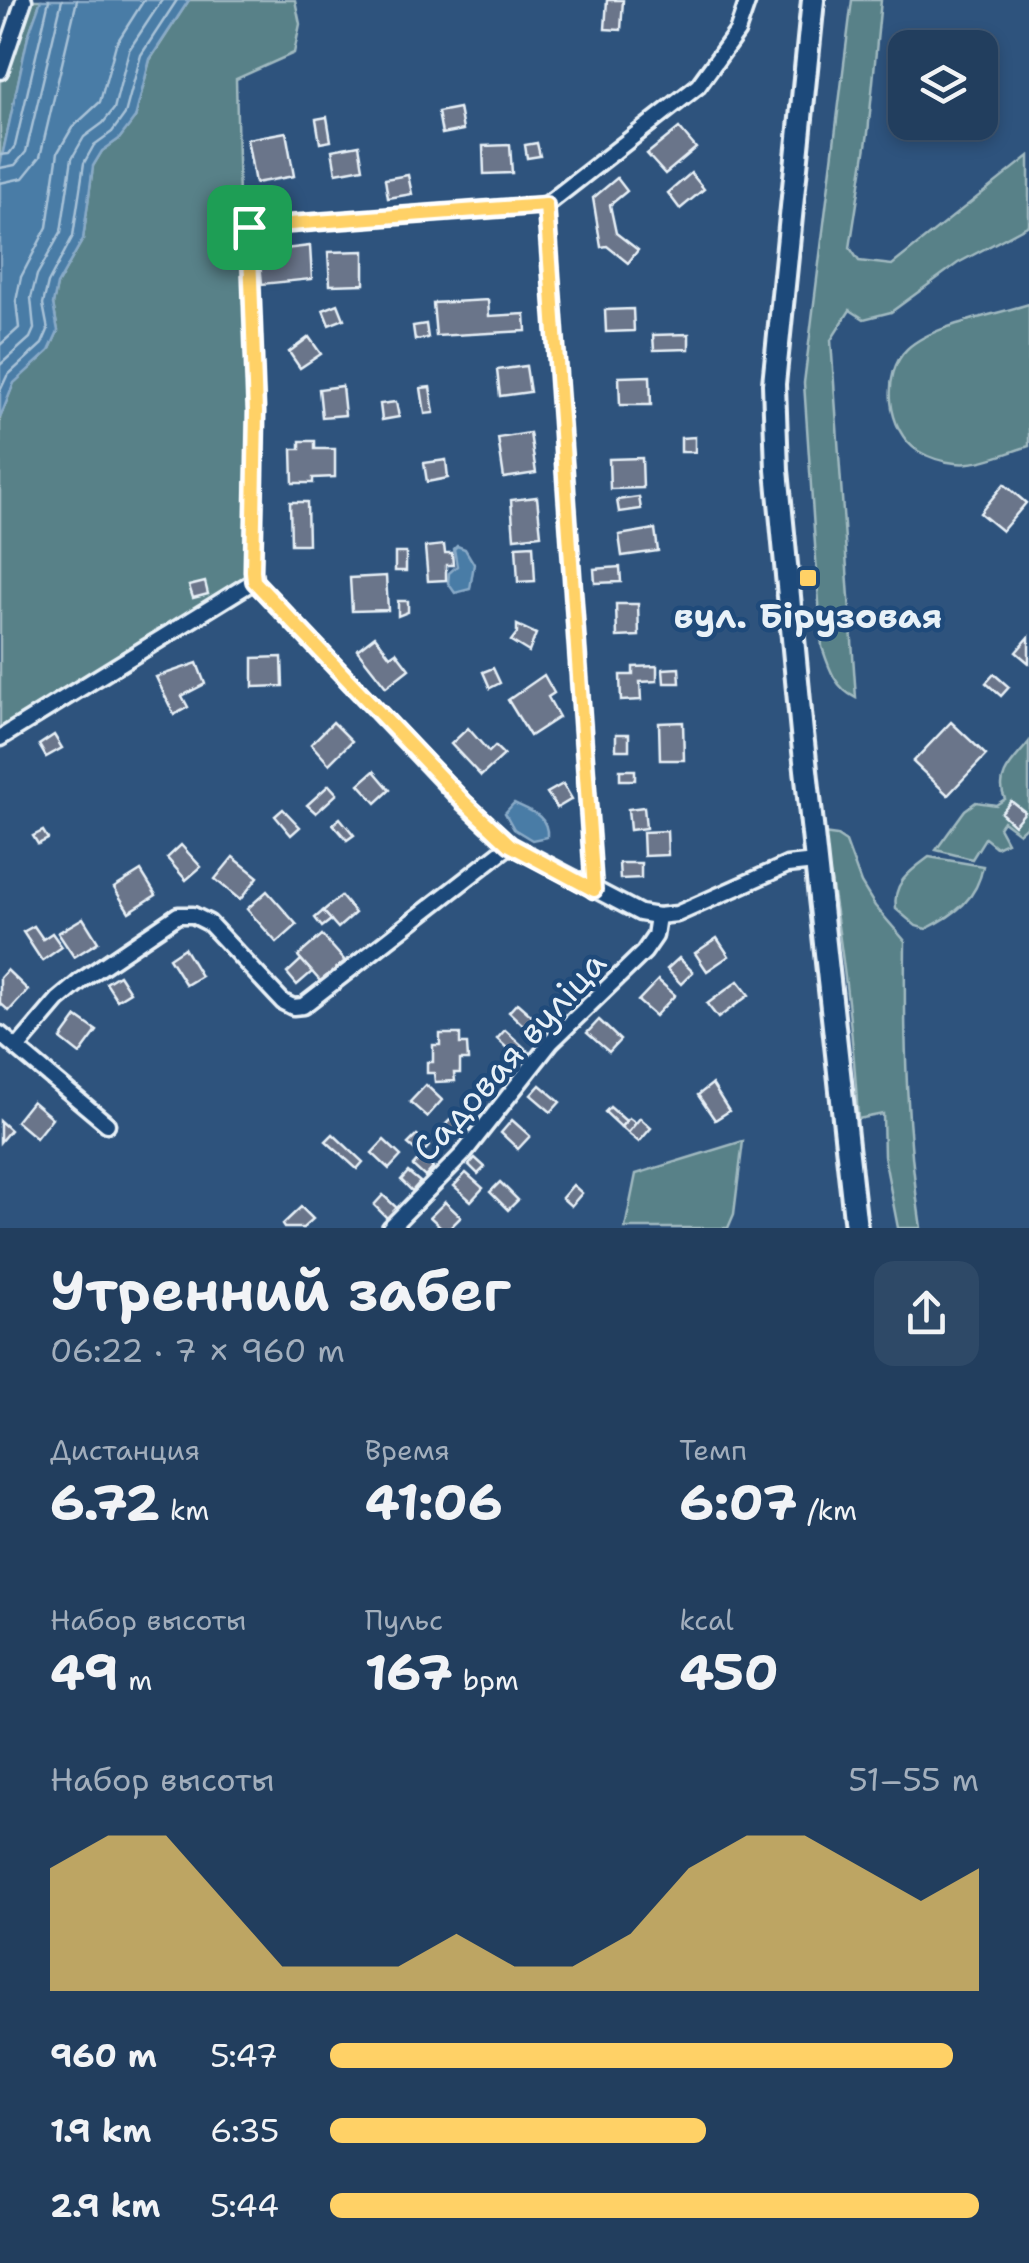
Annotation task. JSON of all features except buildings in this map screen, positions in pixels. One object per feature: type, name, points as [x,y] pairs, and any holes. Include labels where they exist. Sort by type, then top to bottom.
[{"type":"main road","points":[[814,0],[774,384],[777,470],[815,862],[856,1228]]},
{"type":"street","points":[[0,71],[24,0]]},
{"type":"street","points":[[748,0],[737,32],[698,86],[546,205],[249,227],[256,412],[254,581],[464,802],[510,845],[594,890],[640,913],[677,914],[787,864],[815,862]]},
{"type":"street","points":[[546,205],[594,890]]},
{"type":"street","points":[[0,738],[254,581]]},
{"type":"street","points":[[17,1048],[58,1000],[82,980],[178,915],[193,915],[209,923],[283,1002],[292,1007],[303,1006],[510,845]]},
{"type":"street","name":"Садовая вуліца","points":[[390,1228],[463,1154],[551,1042],[644,952],[655,936],[658,916]]},
{"type":"street","points":[[0,1034],[106,1124]]},
{"type":"green space","points":[[24,0],[41,0],[28,37],[0,166],[0,77]]},
{"type":"green space","points":[[189,0],[295,0],[300,24],[294,53],[236,79],[239,200],[249,227],[254,581],[0,738],[0,418],[14,382],[49,351],[58,331],[53,304],[57,285],[83,239],[93,166],[102,151],[119,139],[135,118],[150,60]]},
{"type":"green space","points":[[852,0],[881,0],[868,133],[850,248],[859,261],[892,265],[1029,156],[1029,225],[958,263],[891,312],[864,319],[850,310],[831,340],[856,698],[838,683],[822,647],[804,383]]},
{"type":"green space","points":[[1029,304],[1029,446],[973,463],[950,462],[918,451],[900,430],[891,402],[893,373],[907,349],[932,333]]},
{"type":"green space","points":[[1029,742],[1029,824],[1019,833],[1003,821],[999,827],[1007,842],[996,847],[985,838],[972,859],[936,850],[965,810],[976,802],[996,805],[1005,799],[1004,776]]},
{"type":"green space","points":[[823,834],[846,842],[861,883],[905,941],[907,1085],[921,1228],[898,1228],[884,1156],[883,1114],[858,1119],[845,976]]},
{"type":"green space","points":[[929,857],[983,866],[976,888],[964,904],[926,929],[916,926],[896,909],[895,900],[904,878]]},
{"type":"green space","points":[[743,1141],[734,1214],[728,1228],[625,1228],[636,1174]]},
{"type":"water","points":[[41,0],[189,0],[150,59],[135,118],[119,139],[102,151],[93,166],[83,239],[57,285],[53,304],[58,331],[49,351],[14,383],[0,418],[0,166],[28,36]]},
{"type":"water","points":[[457,546],[465,549],[474,564],[470,589],[455,593],[448,583],[449,573],[457,566]]},
{"type":"water","points":[[514,803],[542,819],[547,837],[532,840],[514,829],[505,813]]},
{"type":"place","name":"вул. Бірузовая","points":[[808,578]]},
{"type":"route","points":[[546,205],[594,890],[510,845],[464,802],[254,581],[256,412],[249,227],[546,205]]}]
